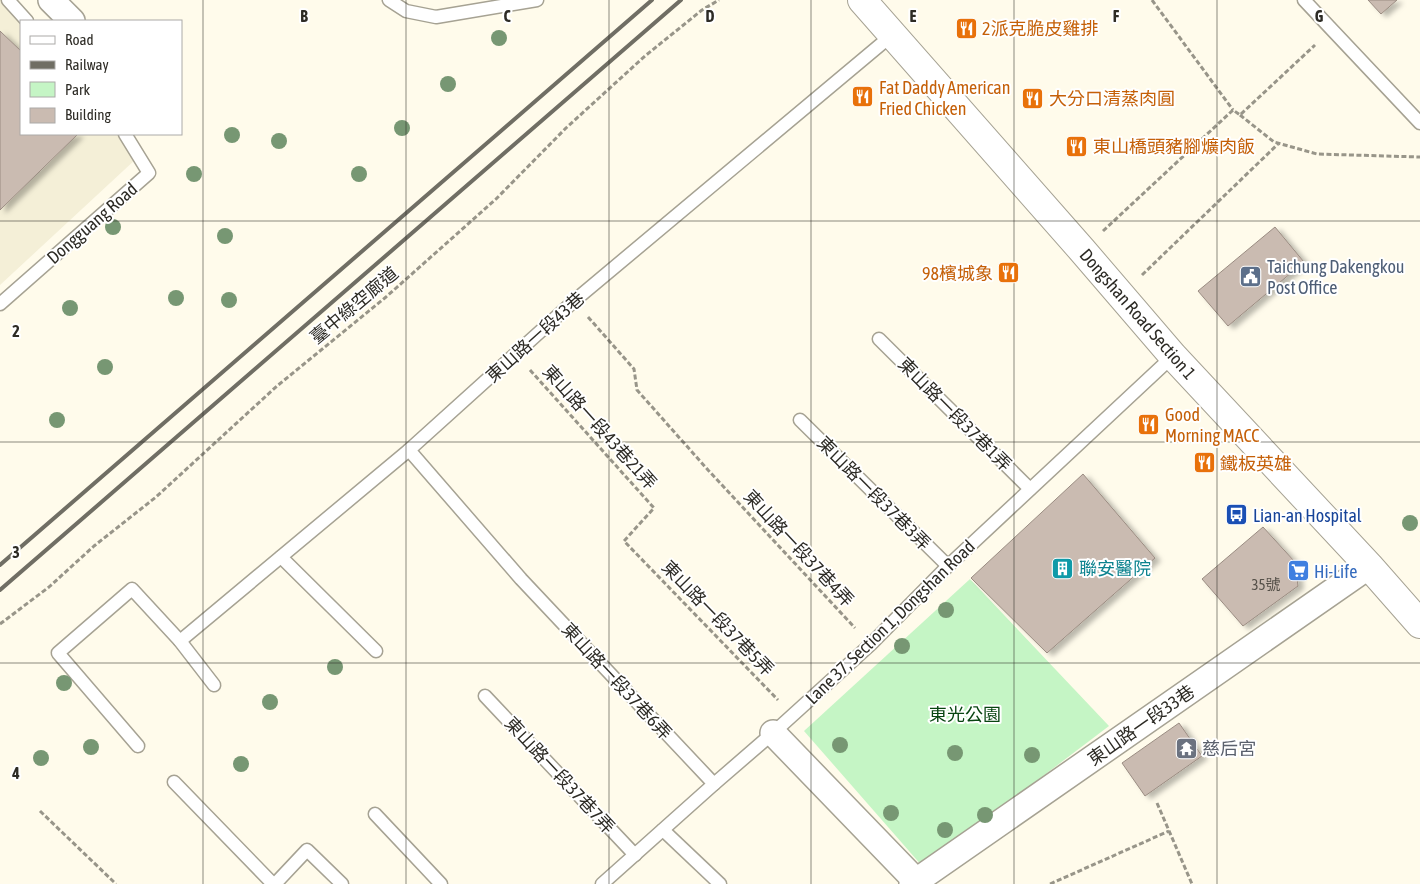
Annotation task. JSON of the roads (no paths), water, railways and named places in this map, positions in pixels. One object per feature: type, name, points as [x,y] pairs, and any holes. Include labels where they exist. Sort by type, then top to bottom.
[{"type":"main road","name":"Dongshan Road Section 1","points":[[862,0],[1173,356],[1369,566],[1420,624]]},
{"type":"street","points":[[52,0],[71,20]]},
{"type":"street","name":"東山路一段33巷","points":[[914,882],[1369,566]]},
{"type":"street","points":[[773,734],[914,882]]},
{"type":"lane","points":[[8,0],[26,20]]},
{"type":"lane","points":[[389,0],[406,11],[436,17],[537,0]]},
{"type":"lane","points":[[1304,0],[1420,123]]},
{"type":"lane","name":"東山路一段43巷","points":[[180,641],[409,450],[574,301],[892,35]]},
{"type":"lane","name":"Dongguang Road","points":[[0,304],[149,173],[126,135]]},
{"type":"lane","name":"東山路一段37巷1弄","points":[[879,339],[1030,489]]},
{"type":"lane","name":"Lane 37, Section 1, Dongshan Road","points":[[602,884],[773,734],[871,644],[948,566],[1173,356]]},
{"type":"lane","name":"東山路一段37巷3弄","points":[[800,420],[948,566]]},
{"type":"lane","name":"東山路一段37巷6弄","points":[[409,450],[520,579],[714,784]]},
{"type":"lane","points":[[281,557],[376,651]]},
{"type":"lane","points":[[138,746],[58,653],[132,589],[180,641],[214,685]]},
{"type":"lane","name":"東山路一段37巷7弄","points":[[485,696],[635,855]]},
{"type":"lane","points":[[174,782],[274,884],[307,850],[342,884]]},
{"type":"lane","points":[[375,814],[441,884]]},
{"type":"lane","points":[[663,830],[720,884]]},
{"type":"railway","points":[[0,565],[652,0]]},
{"type":"railway","points":[[0,590],[681,0]]},
{"type":"place","name":"2派克脆皮雞排","points":[[966,28]]},
{"type":"place","name":"Fat Daddy American Fried Chicken","points":[[863,97]]},
{"type":"place","name":"大分口清蒸肉圓","points":[[1033,98]]},
{"type":"place","name":"東山橋頭豬腳爌肉飯","points":[[1077,146]]},
{"type":"place","name":"98檳城象","points":[[1009,273]]},
{"type":"place","name":"Taichung Dakengkou Post Office","points":[[1251,276]]},
{"type":"place","name":"Good Morning MACC","points":[[1149,424]]},
{"type":"place","name":"鐵板英雄","points":[[1204,463]]},
{"type":"place","name":"Lian-an Hospital","points":[[1237,515]]},
{"type":"place","name":"聯安醫院","points":[[1063,568]]},
{"type":"place","name":"Hi-Life","points":[[1298,571]]},
{"type":"place","name":"慈后宮","points":[[1186,748]]},
{"type":"park label","name":"東光公園","points":[[965,714]]}]
